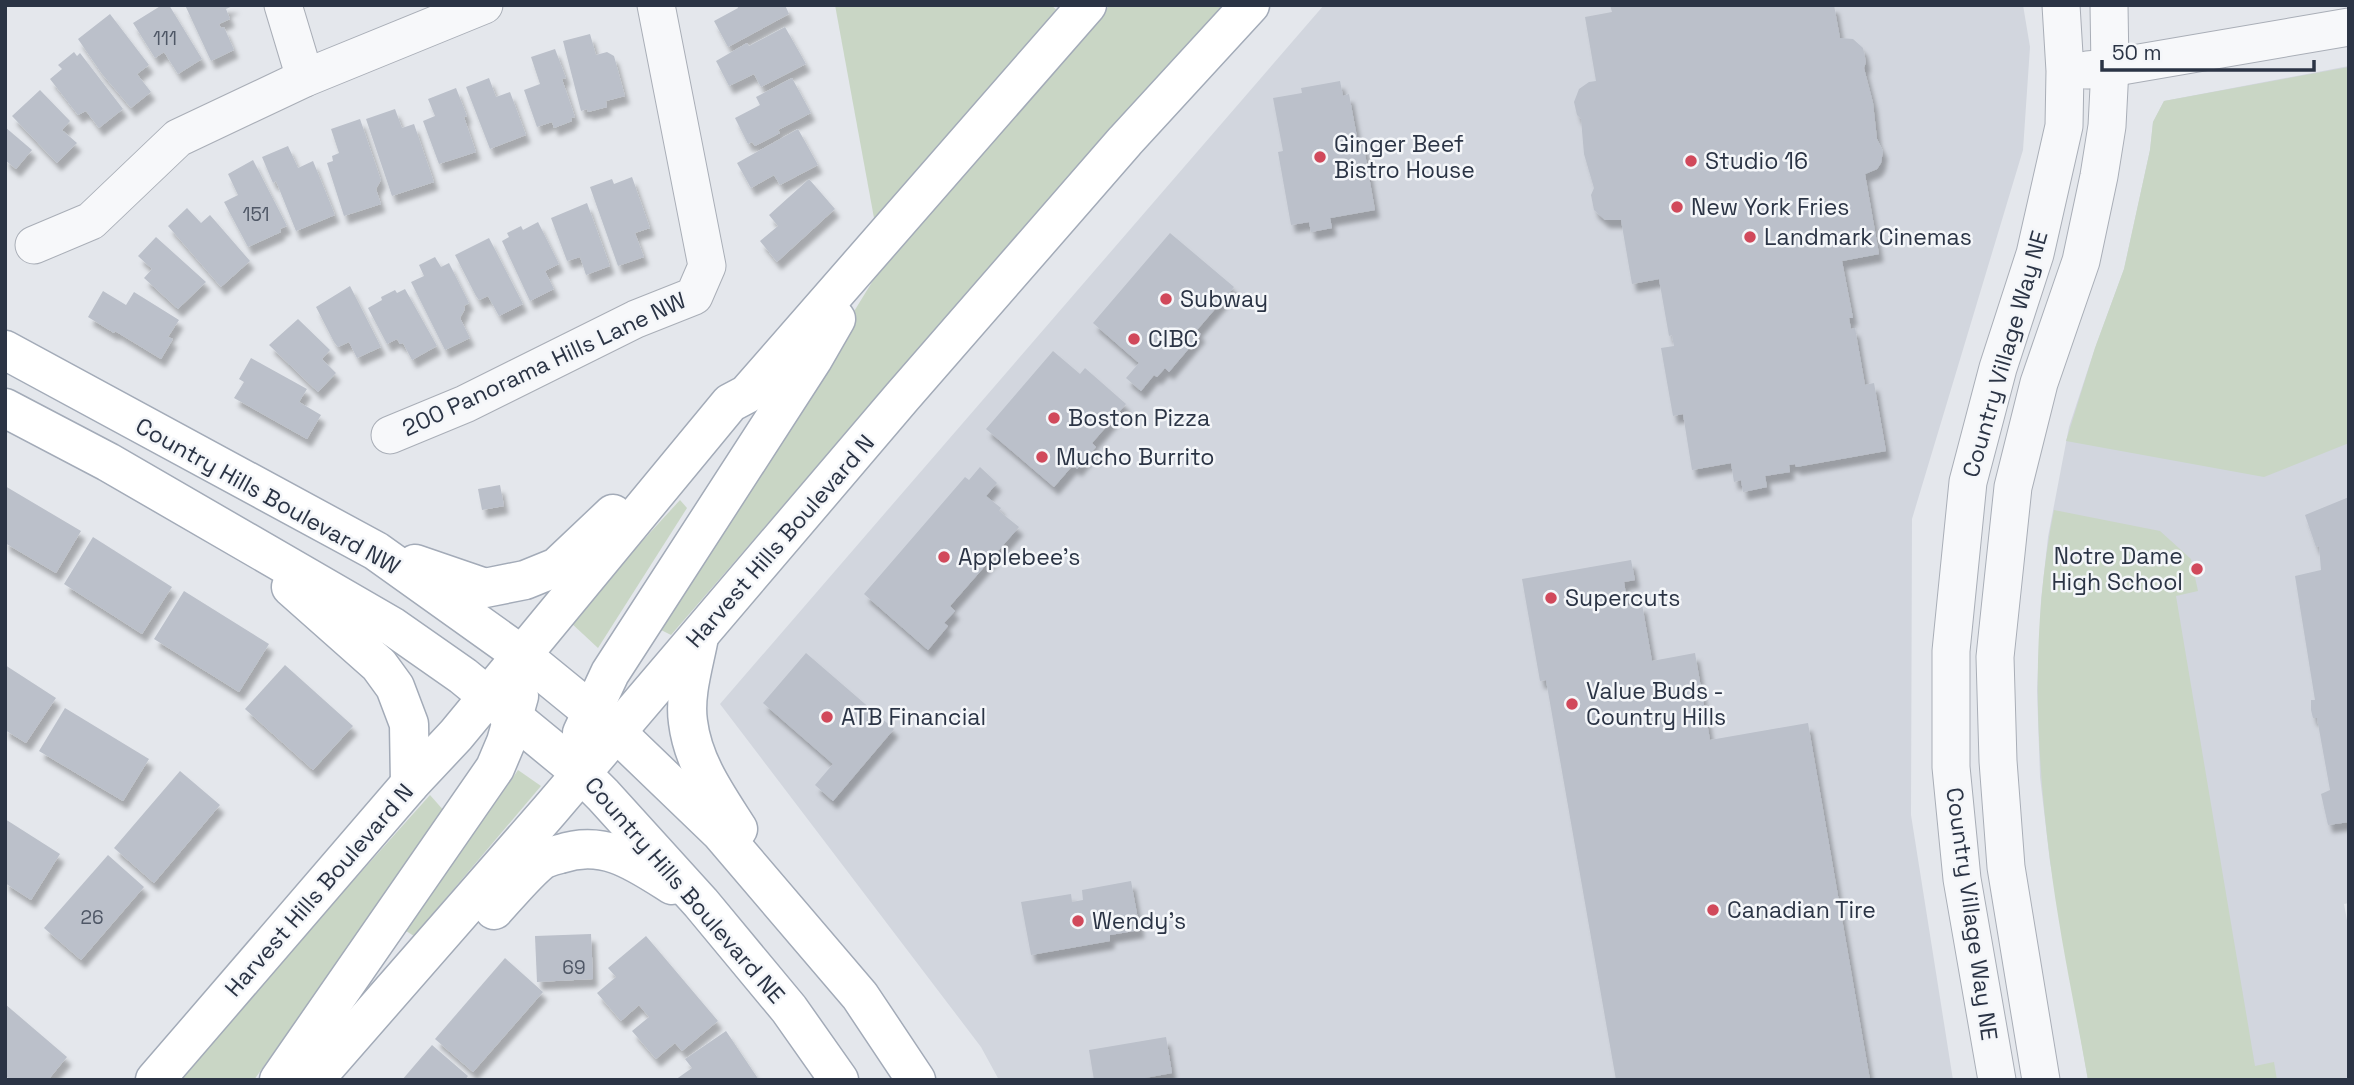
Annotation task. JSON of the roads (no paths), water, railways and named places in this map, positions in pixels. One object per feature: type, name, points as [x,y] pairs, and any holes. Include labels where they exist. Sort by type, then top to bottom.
[{"type":"main road","points":[[376,551],[485,588],[540,576],[557,567],[639,490],[687,430],[747,394],[1087,5]]},
{"type":"main road","name":"Harvest Hills Boulevard N","points":[[604,722],[700,634],[1125,141],[1250,5]]},
{"type":"main road","points":[[604,722],[610,673],[813,359],[878,246]]},
{"type":"main road","name":"Country Hills Boulevard NW","points":[[5,350],[376,551],[523,656]]},
{"type":"main road","points":[[279,1080],[495,768],[506,742],[500,707],[524,678],[523,656],[730,403]]},
{"type":"main road","name":"Country Hills Boulevard NW","points":[[5,408],[108,462],[393,626],[463,676],[500,707]]},
{"type":"main road","points":[[108,462],[141,493],[295,590],[379,665],[395,687],[409,724],[411,784]]},
{"type":"main road","points":[[700,634],[688,702],[688,721],[696,755],[715,793],[794,916]]},
{"type":"main road","points":[[523,656],[604,722],[720,832],[860,996],[916,1080]]},
{"type":"main road","name":"Harvest Hills Boulevard N","points":[[155,1080],[411,784],[500,707]]},
{"type":"main road","name":"Country Hills Boulevard NE","points":[[500,707],[581,773],[701,903],[789,1009],[839,1080]]},
{"type":"main road","points":[[314,1080],[581,773],[578,751],[582,733],[604,722]]},
{"type":"main road","points":[[322,1080],[342,1070],[429,975],[544,859],[576,850],[599,848],[646,869],[701,903]]},
{"type":"street","points":[[283,5],[305,78]]},
{"type":"street","points":[[34,245],[91,221],[178,138],[305,78],[484,5]]},
{"type":"street","name":"200 Panorama Hills Lane NW","points":[[390,435],[465,404],[636,319],[694,296],[707,266],[656,5]]},
{"type":"street","name":"Country Village Way NE","points":[[1997,1080],[1962,879],[1951,767],[1951,651],[1968,482],[1998,368],[2035,254],[2064,126],[2065,71],[2061,5]]},
{"type":"street","name":"Country Village Way NE","points":[[2040,1080],[2006,867],[1994,657],[2013,487],[2039,383],[2081,261],[2107,126],[2109,5]]},
{"type":"street","points":[[2065,71],[2110,68],[2349,27]]},
{"type":"place","name":"Ginger Beef Bistro House","points":[[1320,157]]},
{"type":"place","name":"Studio 16","points":[[1691,161]]},
{"type":"place","name":"New York Fries","points":[[1677,207]]},
{"type":"place","name":"Landmark Cinemas","points":[[1750,237]]},
{"type":"place","name":"Subway","points":[[1166,299]]},
{"type":"place","name":"CIBC","points":[[1134,339]]},
{"type":"place","name":"Boston Pizza","points":[[1054,418]]},
{"type":"place","name":"Mucho Burrito","points":[[1042,457]]},
{"type":"place","name":"Applebee's","points":[[944,557]]},
{"type":"place","name":"Notre Dame High School","points":[[2197,569]]},
{"type":"place","name":"Supercuts","points":[[1551,598]]},
{"type":"place","name":"Value Buds - Country Hills","points":[[1572,704]]},
{"type":"place","name":"ATB Financial","points":[[827,717]]},
{"type":"place","name":"Canadian Tire","points":[[1713,910]]},
{"type":"place","name":"Wendy's","points":[[1078,921]]}]
